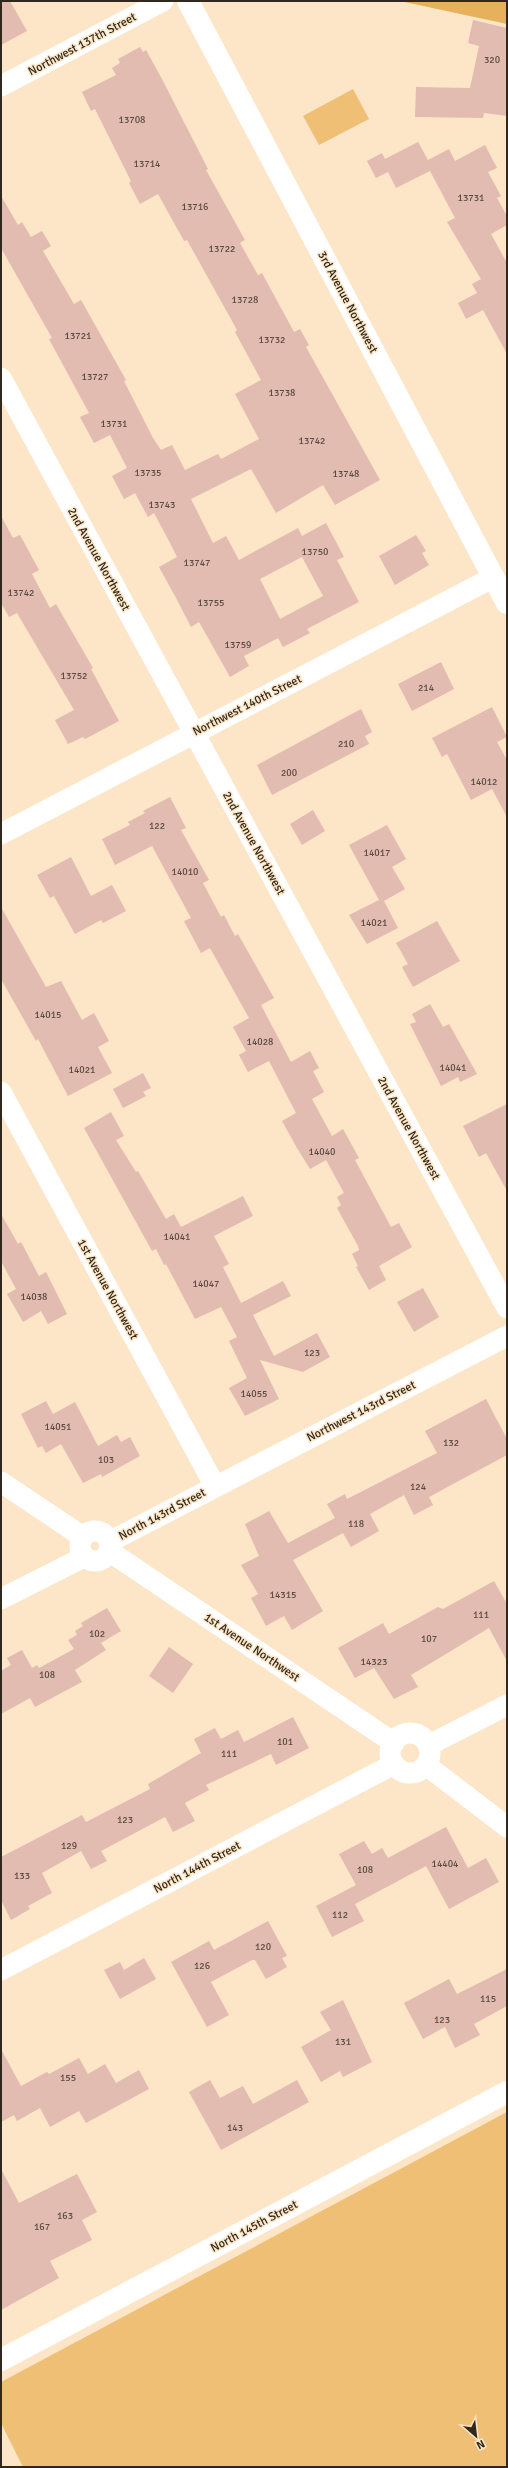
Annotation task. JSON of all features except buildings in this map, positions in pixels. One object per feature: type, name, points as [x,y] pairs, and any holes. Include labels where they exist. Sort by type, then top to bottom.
[{"type":"street","name":"Northwest 137th Street","points":[[1,86],[162,1]]},
{"type":"street","name":"3rd Avenue Northwest","points":[[188,1],[507,603]]},
{"type":"street","name":"2nd Avenue Northwest","points":[[1,378],[507,1308]]},
{"type":"street","name":"Northwest 140th Street","points":[[1,834],[194,732],[494,577]]},
{"type":"street","name":"1st Avenue Northwest","points":[[1,1092],[215,1486]]},
{"type":"street","name":"Northwest 143rd Street","points":[[215,1486],[507,1336]]},
{"type":"street","points":[[1,1482],[84,1547],[1,1599]]},
{"type":"street","name":"North 143rd Street","points":[[109,1547],[215,1486]]},
{"type":"street","name":"1st Avenue Northwest","points":[[84,1547],[87,1534],[96,1531],[105,1535],[109,1547],[394,1743]]},
{"type":"street","points":[[427,1755],[507,1705]]},
{"type":"street","points":[[414,1734],[425,1740],[427,1755],[420,1771],[408,1773],[403,1772],[394,1764],[390,1752],[394,1743],[401,1736],[414,1734]]},
{"type":"street","points":[[427,1755],[507,1827]]},
{"type":"street","name":"North 144th Street","points":[[1,1970],[394,1764]]},
{"type":"street","name":"North 145th Street","points":[[1,2360],[507,2092]]},
{"type":"shaded area","points":[[400,1],[507,1],[507,24]]},
{"type":"shaded area","points":[[353,89],[369,119],[319,145],[303,116]]},
{"type":"shaded area","points":[[507,2112],[507,2467],[23,2467],[1,2423],[1,2382]]}]
